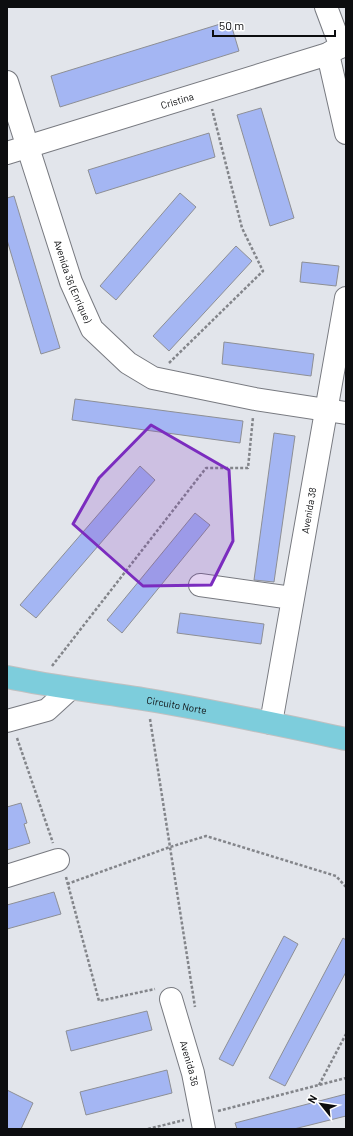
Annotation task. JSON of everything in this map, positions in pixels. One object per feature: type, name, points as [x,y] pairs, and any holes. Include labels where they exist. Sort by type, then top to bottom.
[{"type":"main road","name":"Circuito Norte","points":[[7,678],[147,700],[271,723],[346,739]]},
{"type":"street","points":[[326,7],[338,48],[346,133]]},
{"type":"street","name":"Cristina","points":[[7,153],[208,91],[338,48]]},
{"type":"street","name":"Avenida 36 (Enrique)","points":[[7,82],[71,282],[92,329],[128,363],[153,378],[255,399],[336,411]]},
{"type":"street","name":"Avenida 38","points":[[271,723],[292,598],[336,411],[346,298]]},
{"type":"street","points":[[200,585],[292,598]]},
{"type":"street","points":[[9,720],[48,710],[70,689]]},
{"type":"street","points":[[7,876],[58,860]]},
{"type":"street","name":"Avenida 36","points":[[171,999],[193,1073],[203,1122]]},
{"type":"path","points":[[153,378],[263,271],[242,228],[208,91]]},
{"type":"path","points":[[38,684],[206,468],[248,468],[255,399]]},
{"type":"path","points":[[147,700],[195,1008]]},
{"type":"path","points":[[9,720],[58,860],[62,865],[99,1001],[166,987],[171,999]]},
{"type":"path","points":[[68,884],[170,847],[206,836],[336,876],[346,887]]},
{"type":"path","points":[[319,1086],[346,1034]]},
{"type":"path","points":[[148,1129],[203,1122],[346,1078]]},
{"type":"highlighted area","points":[[151,425],[229,470],[233,541],[211,585],[143,586],[73,524],[99,478]]},
{"type":"building","points":[[230,21],[239,51],[60,107],[51,76]]},
{"type":"building","points":[[261,108],[294,218],[270,226],[237,115]]},
{"type":"building","points":[[209,133],[215,157],[96,194],[88,170]]},
{"type":"building","points":[[180,193],[196,207],[116,300],[100,286]]},
{"type":"building","points":[[14,196],[60,348],[41,354],[7,240],[7,198]]},
{"type":"building","points":[[236,246],[252,261],[169,351],[153,336]]},
{"type":"building","points":[[302,262],[339,266],[336,286],[300,282]]},
{"type":"building","points":[[224,342],[314,354],[311,376],[222,364]]},
{"type":"building","points":[[75,399],[243,421],[240,443],[72,420]]},
{"type":"building","points":[[274,433],[295,436],[274,582],[254,580]]},
{"type":"building","points":[[140,466],[155,480],[36,618],[20,605]]},
{"type":"building","points":[[195,513],[210,525],[122,633],[107,620]]},
{"type":"building","points":[[180,613],[264,624],[261,644],[177,633]]},
{"type":"building","points":[[21,803],[27,823],[24,824],[30,843],[7,850],[7,807]]},
{"type":"building","points":[[54,892],[61,914],[7,929],[7,905]]},
{"type":"building","points":[[284,936],[298,944],[233,1066],[219,1059]]},
{"type":"building","points":[[343,938],[346,940],[346,972],[285,1086],[269,1078]]},
{"type":"building","points":[[147,1011],[152,1030],[71,1051],[66,1031]]},
{"type":"building","points":[[167,1070],[172,1093],[86,1115],[80,1092]]},
{"type":"building","points":[[7,1090],[33,1103],[21,1129],[7,1129]]},
{"type":"building","points":[[346,1094],[346,1116],[294,1129],[237,1129],[235,1123]]}]
